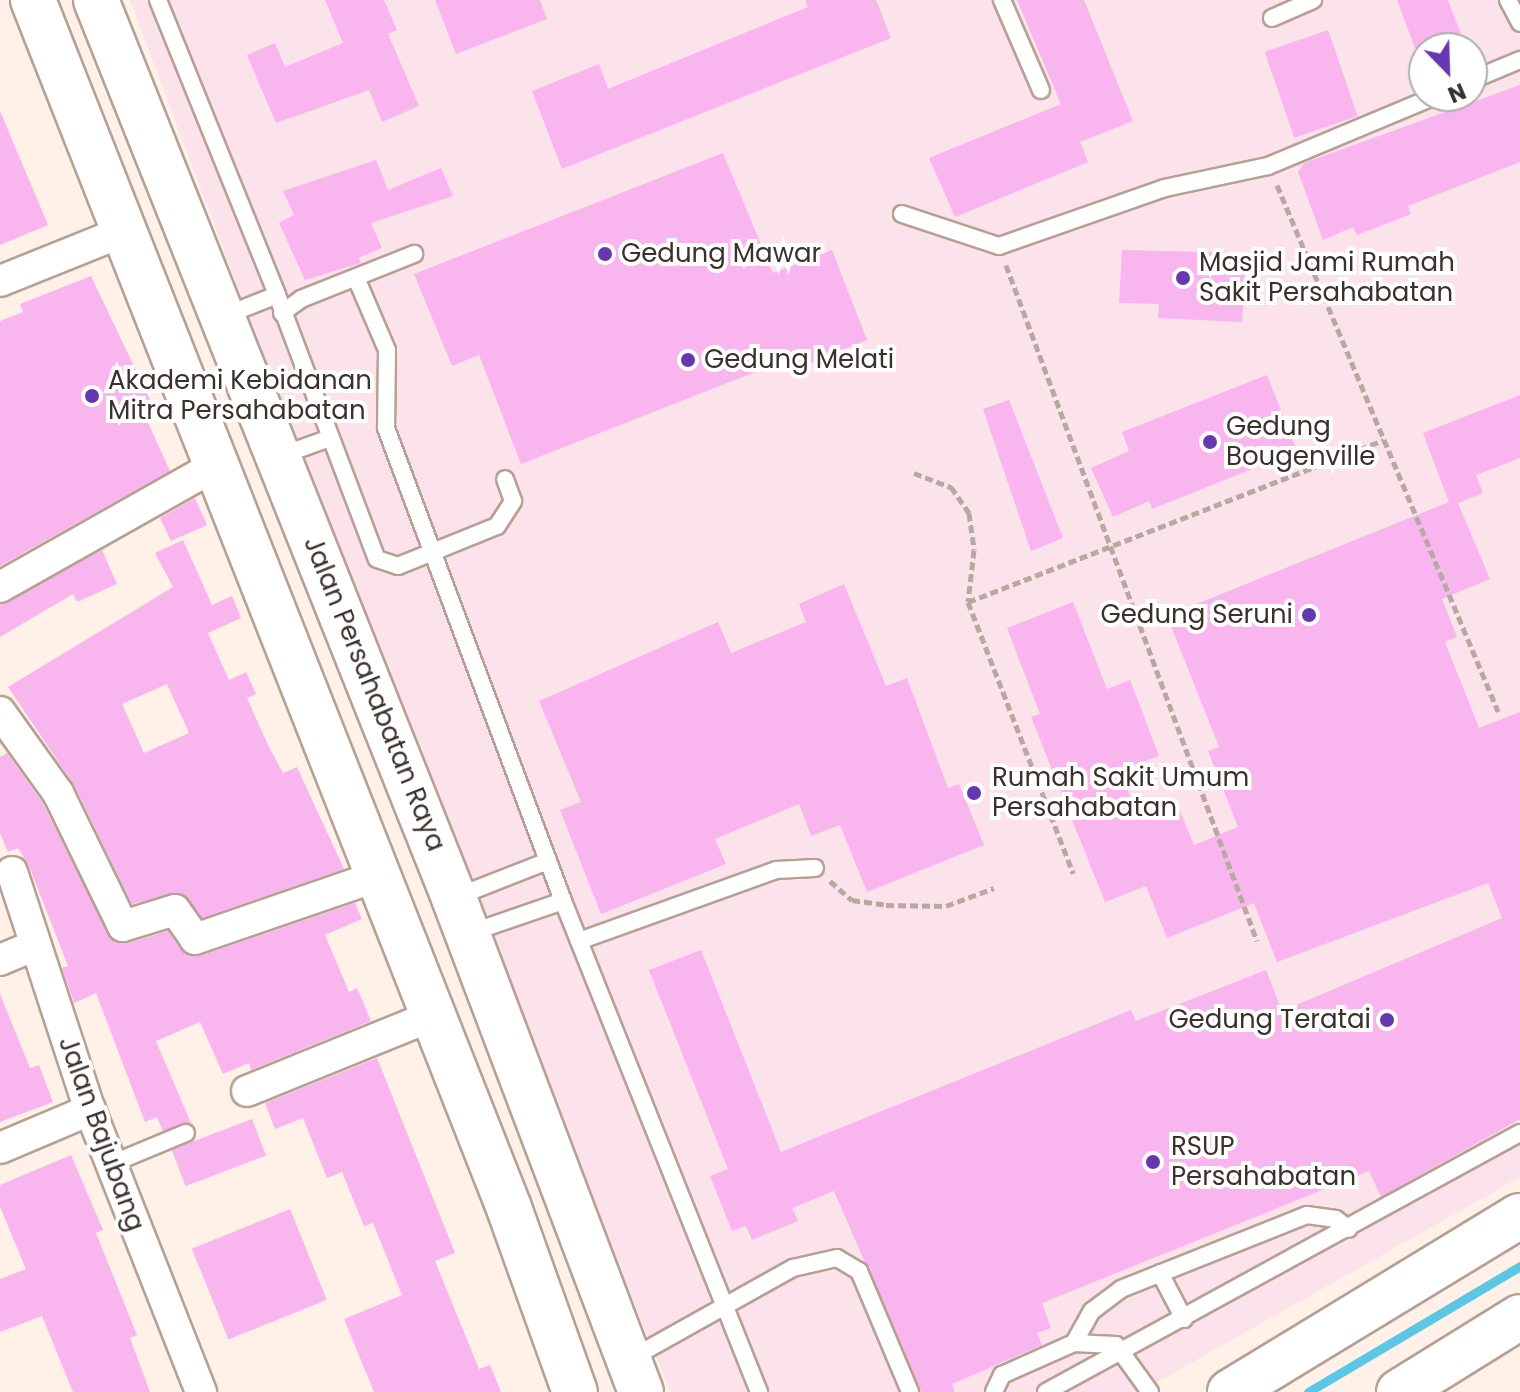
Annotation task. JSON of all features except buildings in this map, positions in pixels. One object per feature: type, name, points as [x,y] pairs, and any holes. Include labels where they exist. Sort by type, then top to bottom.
[{"type":"street","points":[[33,0],[378,876],[575,1392]]},
{"type":"street","name":"Jalan Persahabatan Raya","points":[[96,0],[461,916],[634,1376]]},
{"type":"street","points":[[0,281],[122,232]]},
{"type":"street","points":[[0,587],[215,466]]},
{"type":"street","points":[[6,726],[58,793],[123,926],[175,910],[195,939],[378,876]]},
{"type":"street","name":"Jalan Bajubang","points":[[12,872],[33,946],[90,1110],[201,1392]]},
{"type":"street","points":[[0,960],[33,946]]},
{"type":"street","points":[[247,1091],[432,1016]]},
{"type":"street","points":[[0,1148],[90,1110]]},
{"type":"street","points":[[1230,1392],[1520,1216]]},
{"type":"street","points":[[550,1327],[606,1304]]},
{"type":"street","points":[[1399,1392],[1517,1326]]},
{"type":"lane","points":[[158,0],[277,295],[377,559],[398,566],[504,521],[513,501],[505,479]]},
{"type":"lane","points":[[1002,0],[1041,90]]},
{"type":"lane","points":[[1272,18],[1313,0]]},
{"type":"lane","points":[[1508,0],[1520,23]]},
{"type":"lane","points":[[1488,73],[1520,60]]},
{"type":"lane","points":[[902,214],[999,246],[1165,188],[1268,166],[1408,107]]},
{"type":"lane","points":[[282,313],[301,299],[357,280],[414,254]]},
{"type":"lane","points":[[357,280],[387,350],[386,428],[563,901],[759,1392]]},
{"type":"lane","points":[[222,316],[277,295]]},
{"type":"lane","points":[[280,456],[330,438]]},
{"type":"lane","points":[[461,916],[548,861]]},
{"type":"lane","points":[[579,941],[776,870],[815,868]]},
{"type":"lane","points":[[461,916],[563,901]]},
{"type":"lane","points":[[111,1164],[186,1133]]},
{"type":"lane","points":[[1046,1392],[1520,1133]]},
{"type":"lane","points":[[1074,1343],[1106,1298],[1160,1273],[1307,1215],[1336,1219],[1349,1229]]},
{"type":"lane","points":[[634,1376],[723,1306],[793,1268],[837,1258],[859,1271],[910,1392]]},
{"type":"lane","points":[[1160,1273],[1184,1319]]},
{"type":"lane","points":[[994,1392],[1002,1375],[1074,1343],[1099,1341],[1124,1352],[1150,1392]]},
{"type":"path","points":[[1268,166],[1498,711]]},
{"type":"path","points":[[999,246],[1113,542],[1257,941]]},
{"type":"path","points":[[968,602],[1113,542],[1384,440]]},
{"type":"path","points":[[914,473],[951,487],[969,513],[974,550],[968,602],[1073,873]]},
{"type":"path","points":[[815,868],[852,900],[886,905],[946,906],[994,888]]},
{"type":"shaded area","name":"Rumah Sakit Umum Persahabatan","points":[[130,0],[1520,0],[1520,1177],[1140,1392],[671,1392],[479,930]]},
{"type":"waterway","points":[[1308,1392],[1520,1266]]},
{"type":"place","name":"Gedung Mawar","points":[[605,254]]},
{"type":"place","name":"Masjid Jami Rumah Sakit Persahabatan","points":[[1183,278]]},
{"type":"place","name":"Gedung Melati","points":[[688,360]]},
{"type":"place","name":"Akademi Kebidanan Mitra Persahabatan","points":[[92,396]]},
{"type":"place","name":"Gedung Bougenville","points":[[1210,442]]},
{"type":"place","name":"Gedung Seruni","points":[[1309,615]]},
{"type":"place","name":"Rumah Sakit Umum Persahabatan","points":[[974,793]]},
{"type":"place","name":"Gedung Teratai","points":[[1387,1020]]},
{"type":"place","name":"RSUP Persahabatan","points":[[1153,1162]]}]
